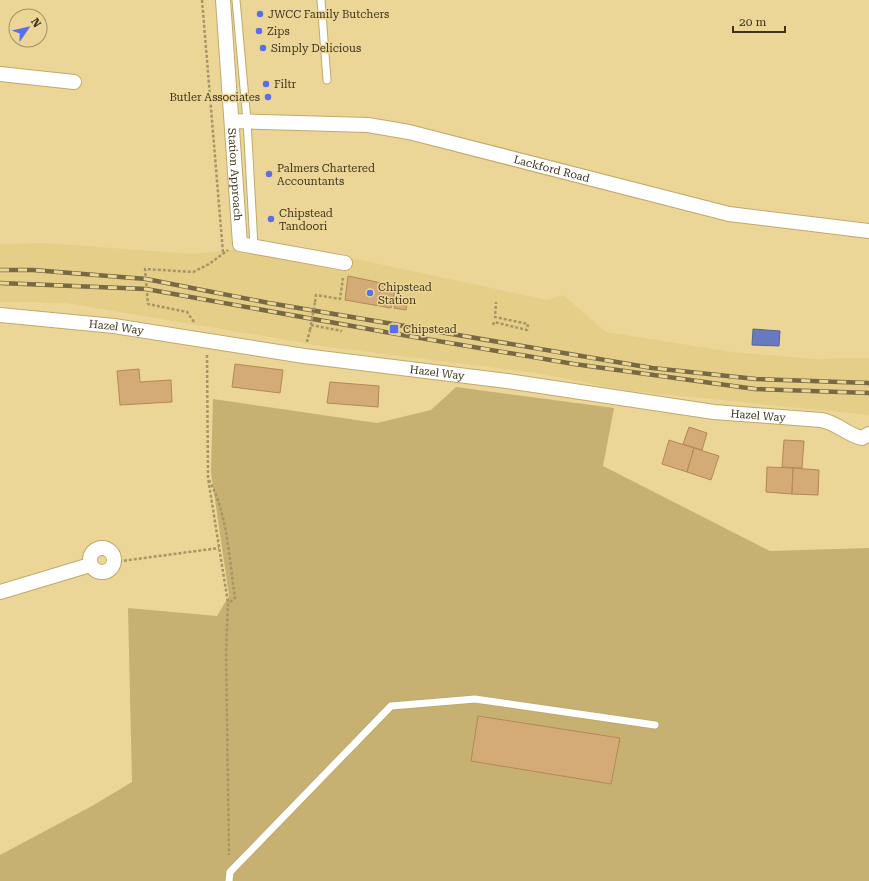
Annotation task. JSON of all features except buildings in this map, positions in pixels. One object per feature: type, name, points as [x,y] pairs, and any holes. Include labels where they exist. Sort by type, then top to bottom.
[{"type":"street","name":"Station Approach","points":[[223,0],[232,121],[247,245]]},
{"type":"street","points":[[0,74],[74,82]]},
{"type":"street","name":"Lackford Road","points":[[232,121],[368,125],[409,132],[729,214],[869,231]]},
{"type":"street","points":[[247,245],[345,263]]},
{"type":"street","name":"Hazel Way","points":[[0,315],[114,326],[304,356],[507,380],[714,412],[821,420],[838,425],[856,437],[862,438],[869,434]]},
{"type":"street","points":[[105,547],[112,553],[114,562],[108,570],[98,572],[90,565],[90,556],[96,549],[105,547]]},
{"type":"street","points":[[0,592],[90,565]]},
{"type":"lane","points":[[236,0],[247,121],[247,245]]},
{"type":"lane","points":[[321,0],[327,80]]},
{"type":"lane","points":[[229,881],[230,872],[391,706],[475,699],[655,725]]},
{"type":"path","points":[[202,0],[223,253]]},
{"type":"path","points":[[230,872],[226,652],[228,603],[208,478],[207,341],[187,312],[148,304],[145,269],[193,272],[209,264],[223,253],[247,245]]},
{"type":"path","points":[[310,330],[316,295],[340,298],[345,263]]},
{"type":"path","points":[[493,326],[494,322],[527,330],[528,324],[495,316],[496,302]]},
{"type":"path","points":[[311,325],[342,331]]},
{"type":"path","points":[[208,478],[217,495],[225,528],[235,598],[228,603]]},
{"type":"path","points":[[114,562],[219,548]]},
{"type":"shaded area","points":[[44,243],[193,254],[285,244],[547,300],[563,295],[606,332],[732,352],[815,359],[869,358],[869,415],[623,390],[536,373],[328,347],[66,303],[0,302],[0,244]]},
{"type":"shaded area","points":[[456,387],[614,408],[603,466],[770,551],[869,548],[869,881],[0,881],[0,855],[92,806],[132,782],[128,608],[217,616],[229,596],[211,472],[213,399],[377,423],[431,410]]},
{"type":"water","points":[[753,329],[780,331],[779,346],[752,345]]},
{"type":"railway","points":[[0,270],[33,270],[146,279],[269,303],[652,368],[756,379],[869,383]]},
{"type":"railway","points":[[0,283],[146,289],[574,364],[755,389],[869,393]]},
{"type":"place","name":"JWCC Family Butchers","points":[[260,14]]},
{"type":"place","name":"Zips","points":[[259,31]]},
{"type":"place","name":"Simply Delicious","points":[[263,48]]},
{"type":"place","name":"Filtr","points":[[266,84]]},
{"type":"place","name":"Butler Associates","points":[[268,97]]},
{"type":"place","name":"Palmers Chartered Accountants","points":[[269,174]]},
{"type":"place","name":"Chipstead Tandoori","points":[[271,219]]},
{"type":"place","name":"Chipstead Station","points":[[370,293]]},
{"type":"place","name":"Chipstead","points":[[394,329]]}]
